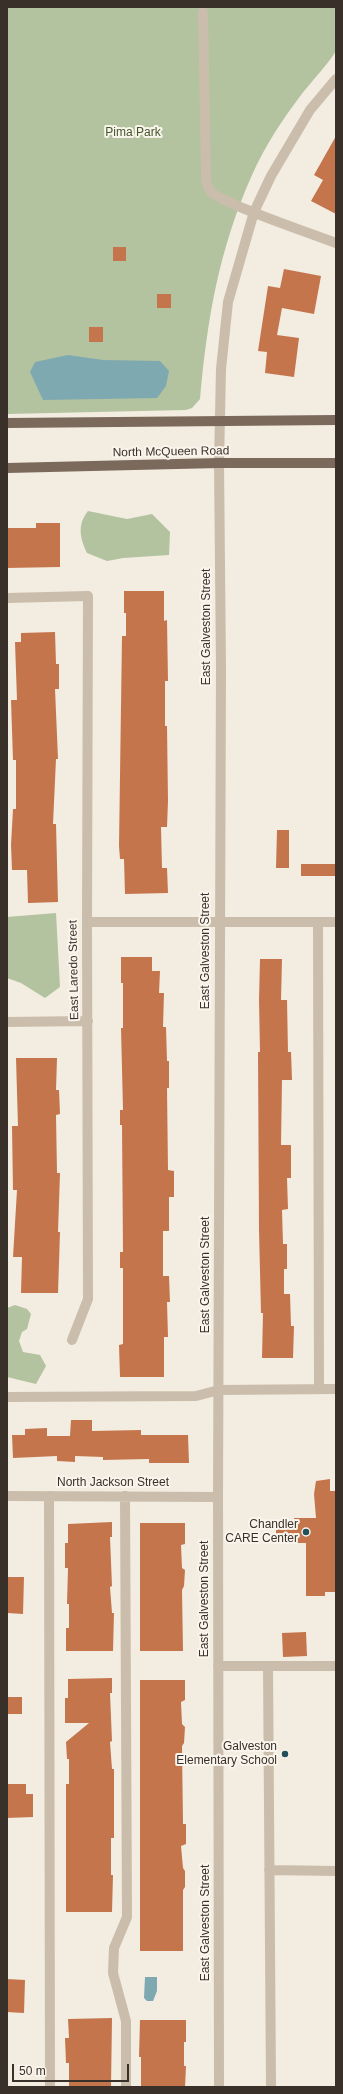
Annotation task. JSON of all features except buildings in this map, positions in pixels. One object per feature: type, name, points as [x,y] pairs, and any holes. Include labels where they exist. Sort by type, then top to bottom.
[{"type":"main road","points":[[7,423],[336,420]]},
{"type":"main road","name":"North McQueen Road","points":[[7,468],[219,463],[336,463]]},
{"type":"street","points":[[204,12],[206,179],[209,190],[216,196],[254,212],[336,243]]},
{"type":"street","name":"East Galveston Street","points":[[219,2087],[218,1497],[221,661],[219,463],[221,369],[228,302],[254,212],[270,176],[310,110],[336,79]]},
{"type":"street","name":"East Laredo Street","points":[[7,598],[88,596],[86,922],[88,1021],[88,1299],[72,1340]]},
{"type":"street","points":[[86,922],[336,922]]},
{"type":"street","points":[[318,922],[319,1389]]},
{"type":"street","points":[[7,1022],[88,1021]]},
{"type":"street","points":[[7,1397],[196,1396],[219,1390],[336,1389]]},
{"type":"street","name":"North Jackson Street","points":[[7,1496],[218,1497]]},
{"type":"street","points":[[49,1496],[50,2087]]},
{"type":"street","points":[[125,1496],[127,1917],[114,1948],[113,1973],[126,2021],[126,2087]]},
{"type":"street","points":[[218,1666],[336,1666]]},
{"type":"street","points":[[268,1666],[271,2087]]},
{"type":"street","points":[[270,1870],[336,1871]]},
{"type":"green space","name":"Pima Park","points":[[7,7],[336,7],[336,50],[287,114],[262,154],[252,175],[231,230],[216,285],[211,312],[206,341],[200,399],[192,408],[186,410],[7,414]]},
{"type":"green space","points":[[88,511],[127,519],[152,514],[170,532],[169,555],[123,558],[107,561],[87,553],[81,537],[81,526],[82,521]]},
{"type":"green space","points":[[56,913],[60,987],[45,998],[21,983],[7,978],[7,917]]},
{"type":"green space","points":[[15,1305],[27,1309],[31,1314],[27,1329],[22,1332],[19,1341],[23,1352],[40,1355],[46,1366],[36,1384],[7,1377],[7,1308]]},
{"type":"water","points":[[68,355],[103,360],[160,361],[169,371],[166,386],[157,398],[43,400],[30,372],[35,362]]},
{"type":"water","points":[[145,1977],[157,1977],[157,1991],[153,2001],[147,2001],[144,1998]]},
{"type":"place","name":"Chandler CARE Center","points":[[306,1532]]},
{"type":"place","name":"Galveston Elementary School","points":[[285,1754]]}]
